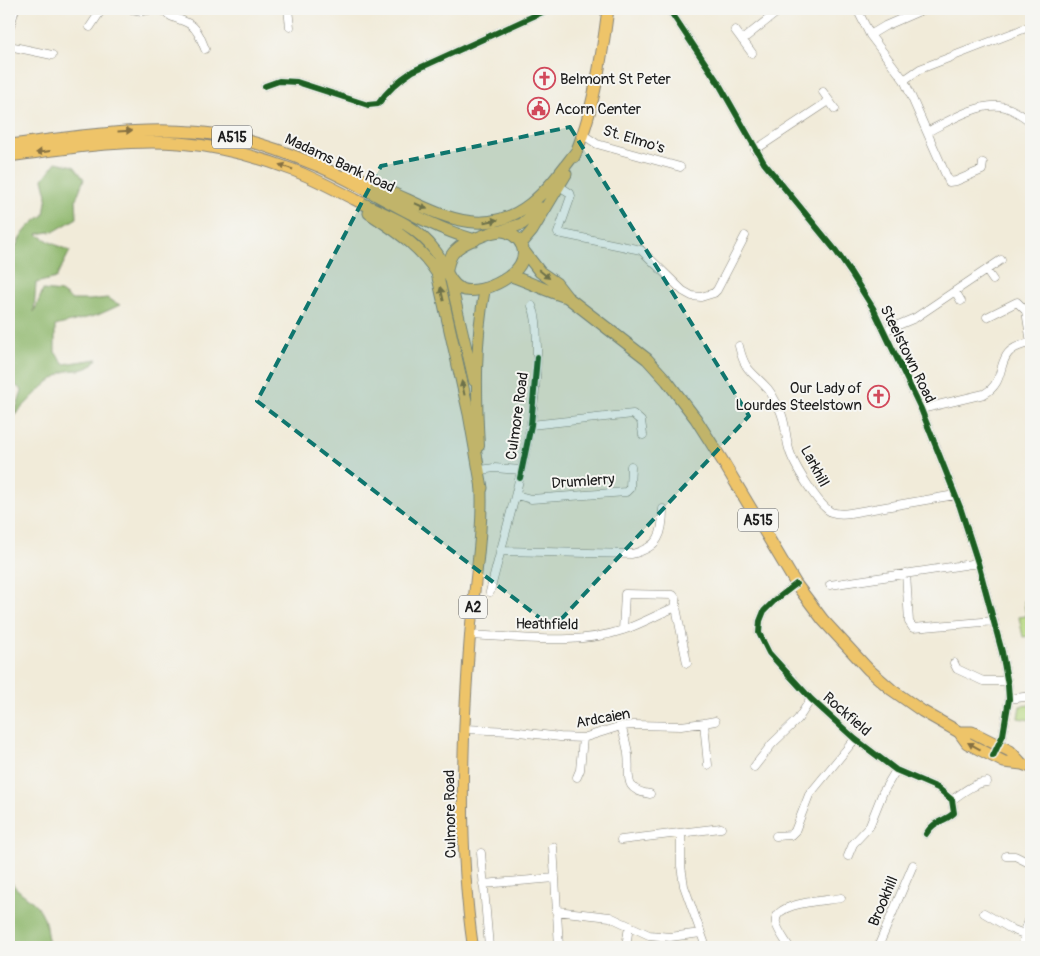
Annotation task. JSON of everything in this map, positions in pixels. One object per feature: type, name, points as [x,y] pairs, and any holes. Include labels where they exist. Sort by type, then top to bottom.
[{"type":"highway","points":[[451,282],[466,290],[485,288],[510,276],[519,266],[522,247],[559,186],[576,152],[592,100],[608,9]]},
{"type":"highway","name":"Madams Bank Road","points":[[9,145],[98,133],[181,131],[231,137],[278,150],[335,174],[433,225],[475,240]]},
{"type":"highway","name":"Madams Bank Road","points":[[9,156],[135,143],[178,143],[227,150],[294,170],[406,225],[426,240],[447,270]]},
{"type":"highway","points":[[278,150],[327,163],[444,216],[474,222],[488,222],[507,218],[530,204],[557,176],[576,152]]},
{"type":"highway","points":[[330,187],[406,238],[428,260],[437,274],[469,414],[482,488]]},
{"type":"highway","points":[[447,270],[448,262],[456,249],[475,240],[522,224],[549,202]]},
{"type":"highway","points":[[501,231],[516,238],[522,247]]},
{"type":"highway","name":"A515","points":[[522,247],[540,272],[556,283],[568,297],[647,359],[667,381],[696,419],[796,584],[823,620],[868,669],[892,690],[922,711],[959,732],[972,732],[996,751],[1010,751],[1027,766]]},
{"type":"highway","name":"A2","points":[[447,270],[451,282]]},
{"type":"highway","name":"A515","points":[[510,276],[530,282],[550,293],[568,297]]},
{"type":"main road","name":"Culmore Road","points":[[451,282],[477,394]]},
{"type":"main road","name":"Culmore Road","points":[[472,947],[464,824],[465,729],[470,635],[479,558],[482,488],[477,394],[478,327],[485,288]]},
{"type":"street","points":[[9,30],[15,9]]},
{"type":"street","points":[[90,27],[102,9]]},
{"type":"street","points":[[131,9],[142,11],[153,9]]},
{"type":"street","points":[[164,9],[176,19],[191,25],[199,35],[205,49]]},
{"type":"street","points":[[288,9],[290,27]]},
{"type":"street","points":[[265,86],[279,81],[296,82],[368,105],[378,104],[397,81],[413,71],[549,9]]},
{"type":"street","name":"Steelstown Road","points":[[669,9],[719,84],[755,150],[769,170],[840,255],[873,308],[921,409],[955,495],[978,563],[994,620],[1009,698],[1003,734],[996,751]]},
{"type":"street","points":[[742,40],[781,9]]},
{"type":"street","points":[[857,9],[870,35],[904,80],[949,182],[982,170],[983,164]]},
{"type":"street","points":[[870,35],[885,26],[924,9]]},
{"type":"street","points":[[904,80],[920,68],[1031,26]]},
{"type":"street","points":[[734,30],[752,53]]},
{"type":"street","points":[[9,46],[52,55]]},
{"type":"street","points":[[823,92],[835,109]]},
{"type":"street","points":[[755,150],[829,100]]},
{"type":"street","points":[[927,132],[985,106],[1001,106],[1015,111],[1031,122]]},
{"type":"street","name":"St. Elmo's","points":[[582,134],[597,144],[680,167]]},
{"type":"street","points":[[559,186],[570,193],[571,196],[558,233],[641,250],[684,291],[692,296],[701,297],[714,293],[717,290],[745,236]]},
{"type":"street","points":[[884,332],[915,318],[1001,260]]},
{"type":"street","points":[[986,270],[993,280]]},
{"type":"street","points":[[955,292],[961,301]]},
{"type":"street","points":[[921,409],[984,394],[992,390],[1008,352],[1014,347],[1031,343],[1026,311],[1017,302],[987,318]]},
{"type":"street","name":"Culmore Road","points":[[490,592],[516,495],[531,425],[537,364],[536,315],[532,306]]},
{"type":"street","name":"Larkhill","points":[[739,346],[744,364],[769,390],[781,411],[789,450],[813,495],[831,511],[839,514],[850,514],[955,495]]},
{"type":"street","points":[[531,425],[633,414],[641,421],[643,435]]},
{"type":"street","name":"Drumlerry","points":[[516,495],[531,499],[626,492],[630,488],[631,466]]},
{"type":"street","name":"Culmore Road","points":[[481,470],[494,468],[521,470]]},
{"type":"street","points":[[500,551],[632,554],[644,551],[659,539],[662,531],[663,509]]},
{"type":"street","points":[[830,585],[978,563]]},
{"type":"street","points":[[906,573],[909,622],[913,628],[994,620]]},
{"type":"street","name":"Rockfield","points":[[796,584],[764,611],[760,621],[759,633],[769,653],[811,699],[855,739],[896,770],[938,788],[952,800]]},
{"type":"street","points":[[623,630],[625,594],[673,594],[676,599],[688,663]]},
{"type":"street","name":"Heathfield","points":[[470,635],[591,638],[623,630],[676,607]]},
{"type":"street","points":[[954,663],[957,670],[983,681],[1007,680]]},
{"type":"street","points":[[1009,698],[1031,696]]},
{"type":"street","points":[[754,767],[772,744],[798,718],[811,699]]},
{"type":"street","name":"Ardcaien","points":[[465,729],[511,731],[583,738],[621,726],[681,726],[715,721]]},
{"type":"street","points":[[704,723],[708,765]]},
{"type":"street","points":[[621,726],[628,754],[629,780],[632,787],[638,792],[650,794]]},
{"type":"street","points":[[577,777],[580,770],[583,738]]},
{"type":"street","points":[[776,836],[791,834],[795,831],[809,795],[855,739]]},
{"type":"street","points":[[848,856],[853,844],[869,827],[883,792],[896,770]]},
{"type":"street","points":[[926,834],[930,826],[948,819],[954,813],[952,800],[968,789],[987,782]]},
{"type":"street","points":[[621,840],[721,828]]},
{"type":"street","points":[[681,832],[681,866],[684,886],[706,947]]},
{"type":"street","points":[[553,848],[559,947]]},
{"type":"street","points":[[481,853],[489,947]]},
{"type":"street","points":[[1006,856],[1015,856],[1031,864]]},
{"type":"street","name":"Brookhill","points":[[878,947],[913,865]]},
{"type":"street","points":[[483,884],[555,878]]},
{"type":"street","points":[[789,947],[776,922],[780,914],[792,905],[803,902],[840,898]]},
{"type":"street","points":[[556,911],[610,916],[649,935],[670,937],[701,933]]},
{"type":"street","points":[[984,912],[1011,929],[1024,934]]},
{"type":"street","points":[[1023,947],[1024,934],[1031,915]]},
{"type":"street","points":[[626,947],[629,926]]},
{"type":"highlighted area","points":[[570,127],[749,416],[553,628],[257,401],[381,166]]},
{"type":"green space","points":[[56,162],[74,166],[84,179],[76,199],[77,218],[55,231],[37,234],[70,251],[56,278],[36,283],[34,312],[43,290],[61,292],[72,300],[107,298],[120,305],[98,315],[55,326],[55,352],[64,364],[97,359],[89,367],[66,371],[55,377],[36,393],[14,416],[22,390],[9,381],[10,270],[17,245],[23,234],[44,215],[47,195],[43,179]]},
{"type":"green space","points":[[1031,600],[1031,622],[1027,623],[1030,636],[1023,637],[1019,617],[1026,616],[1024,601]]},
{"type":"green space","points":[[1031,705],[1031,720],[1018,718],[1020,706]]},
{"type":"green space","points":[[9,878],[18,890],[41,911],[50,947],[9,947]]},
{"type":"cycle path","points":[[265,86],[279,81],[297,82],[368,105],[378,104],[394,86],[413,71],[549,9]]},
{"type":"cycle path","points":[[669,9],[719,84],[764,163],[836,251],[851,273],[873,308],[921,409],[960,507],[978,563],[1002,652],[1009,699],[1003,735],[993,756]]},
{"type":"cycle path","points":[[520,478],[531,425],[537,357]]},
{"type":"cycle path","points":[[796,584],[764,611],[760,621],[759,633],[769,653],[811,699],[855,739],[896,770],[938,788],[952,800],[954,813],[932,826],[926,834]]},
{"type":"place","name":"Belmont St Peter","points":[[544,79]]},
{"type":"place","name":"Acorn Center","points":[[539,109]]},
{"type":"place","name":"Our Lady of Lourdes Steelstown","points":[[878,397]]}]
